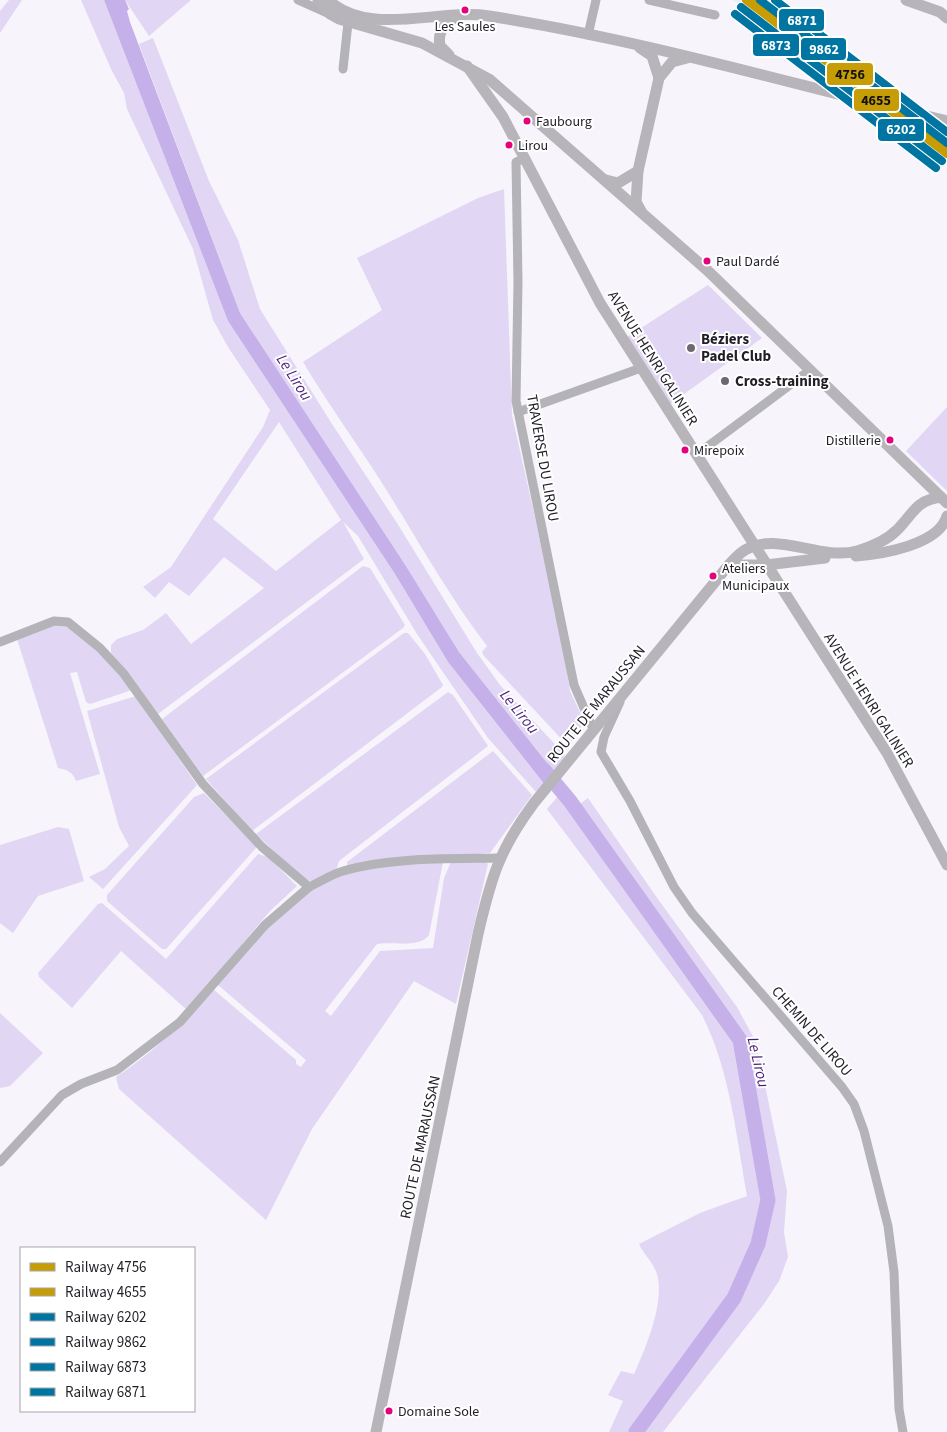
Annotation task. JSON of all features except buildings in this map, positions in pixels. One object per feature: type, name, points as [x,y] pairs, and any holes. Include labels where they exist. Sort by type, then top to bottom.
[{"type":"main road","points":[[326,0],[330,14],[348,23],[394,34],[450,56],[489,79],[707,270],[944,500]]},
{"type":"main road","points":[[326,0],[342,11],[363,18],[494,17],[625,41],[947,121]]},
{"type":"main road","points":[[906,0],[924,6],[947,18]]},
{"type":"main road","points":[[450,56],[440,46],[438,38],[442,27],[458,16]]},
{"type":"main road","points":[[625,41],[652,56],[659,78]]},
{"type":"main road","points":[[644,215],[636,202],[638,171],[659,78],[672,62],[678,59],[694,57]]},
{"type":"main road","name":"AVENUE HENRI GALINIER","points":[[467,66],[503,117],[520,160],[600,303],[887,752],[947,865]]},
{"type":"main road","points":[[604,179],[618,183],[638,171]]},
{"type":"main road","points":[[754,546],[780,543],[819,553],[856,551],[885,539],[896,531],[926,499],[944,500]]},
{"type":"main road","points":[[730,565],[766,565],[798,559],[877,554],[901,548],[936,533],[944,524],[947,516]]},
{"type":"main road","name":"ROUTE DE MARAUSSAN","points":[[376,1432],[498,863],[510,836],[540,797],[730,565],[742,552],[754,546]]},
{"type":"main road","name":"ROUTE DE MARAUSSAN","points":[[380,1432],[457,1050]]},
{"type":"street","points":[[298,0],[330,14]]},
{"type":"street","points":[[588,35],[596,0]]},
{"type":"street","points":[[655,1],[715,15]]},
{"type":"street","points":[[343,69],[348,23]]},
{"type":"street","name":"TRAVERSE DU LIROU","points":[[520,160],[516,401],[574,685],[594,731]]},
{"type":"street","points":[[518,412],[641,368]]},
{"type":"street","points":[[696,455],[810,370]]},
{"type":"street","points":[[0,642],[54,621],[68,622],[100,648],[124,674],[202,784],[262,847],[309,887]]},
{"type":"street","name":"CHEMIN DE LIROU","points":[[625,693],[604,737],[601,752],[630,801],[674,887],[692,913],[842,1087],[854,1104],[864,1131],[888,1226],[892,1254],[899,1409],[903,1432]]},
{"type":"street","points":[[0,1162],[62,1095],[81,1084],[117,1070],[180,1022],[264,925],[309,887],[342,871],[415,860],[498,863]]},
{"type":"shaded area","points":[[9,0],[22,0],[0,33],[0,11]]},
{"type":"shaded area","points":[[81,0],[104,0],[228,321],[395,574],[448,662],[544,784],[536,792],[488,738],[417,634],[358,536],[343,522],[364,559],[158,714],[111,653],[111,645],[117,639],[143,630],[166,613],[191,644],[264,588],[224,557],[189,596],[169,582],[155,598],[143,587],[171,567],[263,427],[270,410],[228,347],[213,320],[193,249],[127,109],[124,93],[111,69]],"holes":[[[279,422],[341,520],[276,571],[213,519]]]},
{"type":"shaded area","points":[[104,0],[125,0],[129,9],[127,11],[130,22],[240,313],[406,566],[459,652],[555,773],[545,785],[448,662],[395,574],[228,321]]},
{"type":"shaded area","points":[[125,0],[191,0],[149,36]]},
{"type":"shaded area","points":[[733,0],[774,0],[894,97],[850,90]]},
{"type":"shaded area","points":[[153,38],[209,181],[238,240],[260,309],[397,523],[477,653],[500,685],[565,755],[555,773],[459,652],[406,566],[240,313],[139,44]]},
{"type":"shaded area","points":[[884,115],[926,123],[947,139],[947,163]]},
{"type":"shaded area","points":[[504,189],[512,415],[560,630],[570,691],[584,721],[578,734],[568,746],[484,656],[482,652],[487,646],[449,592],[381,482],[303,362],[382,310],[357,258],[478,198]]},
{"type":"shaded area","name":"Béziers Padel Club","points":[[708,285],[762,338],[670,404],[627,337]]},
{"type":"shaded area","points":[[947,407],[947,491],[906,451]]},
{"type":"shaded area","points":[[363,566],[370,568],[405,625],[403,628],[203,776],[162,719]]},
{"type":"shaded area","points":[[63,621],[81,631],[132,690],[90,704],[86,702],[77,672],[70,673],[100,774],[76,781],[69,772],[58,768],[17,639]]},
{"type":"shaded area","points":[[404,633],[408,633],[425,654],[443,685],[442,687],[252,831],[206,779]]},
{"type":"shaded area","points":[[448,692],[453,695],[488,746],[339,861],[336,871],[311,882],[299,875],[256,834]]},
{"type":"shaded area","points":[[136,696],[197,785],[103,889],[89,877],[105,869],[129,846],[119,827],[87,711]]},
{"type":"shaded area","points":[[493,751],[532,795],[490,853],[394,860],[347,866],[347,862]]},
{"type":"shaded area","points":[[204,793],[257,847],[166,949],[162,949],[107,901],[107,895],[194,797]]},
{"type":"shaded area","points":[[559,795],[638,902],[644,897],[580,804],[588,798],[660,902],[737,1007],[756,1042],[787,1191],[784,1232],[788,1257],[779,1281],[764,1304],[663,1432],[609,1432],[623,1401],[608,1395],[621,1371],[634,1374],[649,1338],[656,1311],[659,1285],[657,1274],[639,1244],[700,1213],[747,1196],[726,1080],[712,1036],[702,1015],[547,809]]},
{"type":"shaded area","points":[[58,827],[69,829],[84,881],[38,896],[13,933],[0,923],[0,845]]},
{"type":"shaded area","points":[[258,854],[268,857],[297,886],[270,911],[187,1010],[121,951],[72,1008],[39,977],[38,973],[98,904],[102,903],[166,959]]},
{"type":"shaded area","points":[[485,861],[488,864],[456,1004],[414,981],[312,1129],[266,1220],[119,1089],[116,1077],[168,1037],[213,989],[296,1060],[296,1064],[301,1067],[306,1060],[218,985],[259,936],[274,920],[308,892],[345,874],[381,866],[443,862],[429,935],[419,942],[377,944],[325,1011],[331,1016],[380,951],[433,948],[444,878],[451,862]]},
{"type":"shaded area","points":[[0,1013],[43,1053],[10,1086],[0,1088]]},
{"type":"waterway","name":"Le Lirou","points":[[544,770],[570,801],[740,1040],[768,1200],[758,1244],[734,1298],[636,1432]]},
{"type":"rail line","name":"4655","points":[[746,0],[947,154]]},
{"type":"rail line","name":"4756","points":[[753,0],[947,148]]},
{"type":"rail line","name":"9862","points":[[760,0],[947,143]]},
{"type":"rail line","name":"6871","points":[[775,0],[947,132]]},
{"type":"rail line","name":"6202","points":[[741,7],[942,161]]},
{"type":"rail line","name":"6873","points":[[735,14],[936,168]]},
{"type":"place","name":"Les Saules","points":[[465,10]]},
{"type":"place","name":"Faubourg","points":[[527,121]]},
{"type":"place","name":"Lirou","points":[[509,145]]},
{"type":"place","name":"Paul Dardé","points":[[707,261]]},
{"type":"place","name":"Béziers Padel Club","points":[[691,348]]},
{"type":"place","name":"Cross-training","points":[[725,381]]},
{"type":"place","name":"Distillerie","points":[[890,440]]},
{"type":"place","name":"Mirepoix","points":[[685,450]]},
{"type":"place","name":"Ateliers Municipaux","points":[[713,576]]},
{"type":"place","name":"Domaine Sole","points":[[389,1411]]}]
